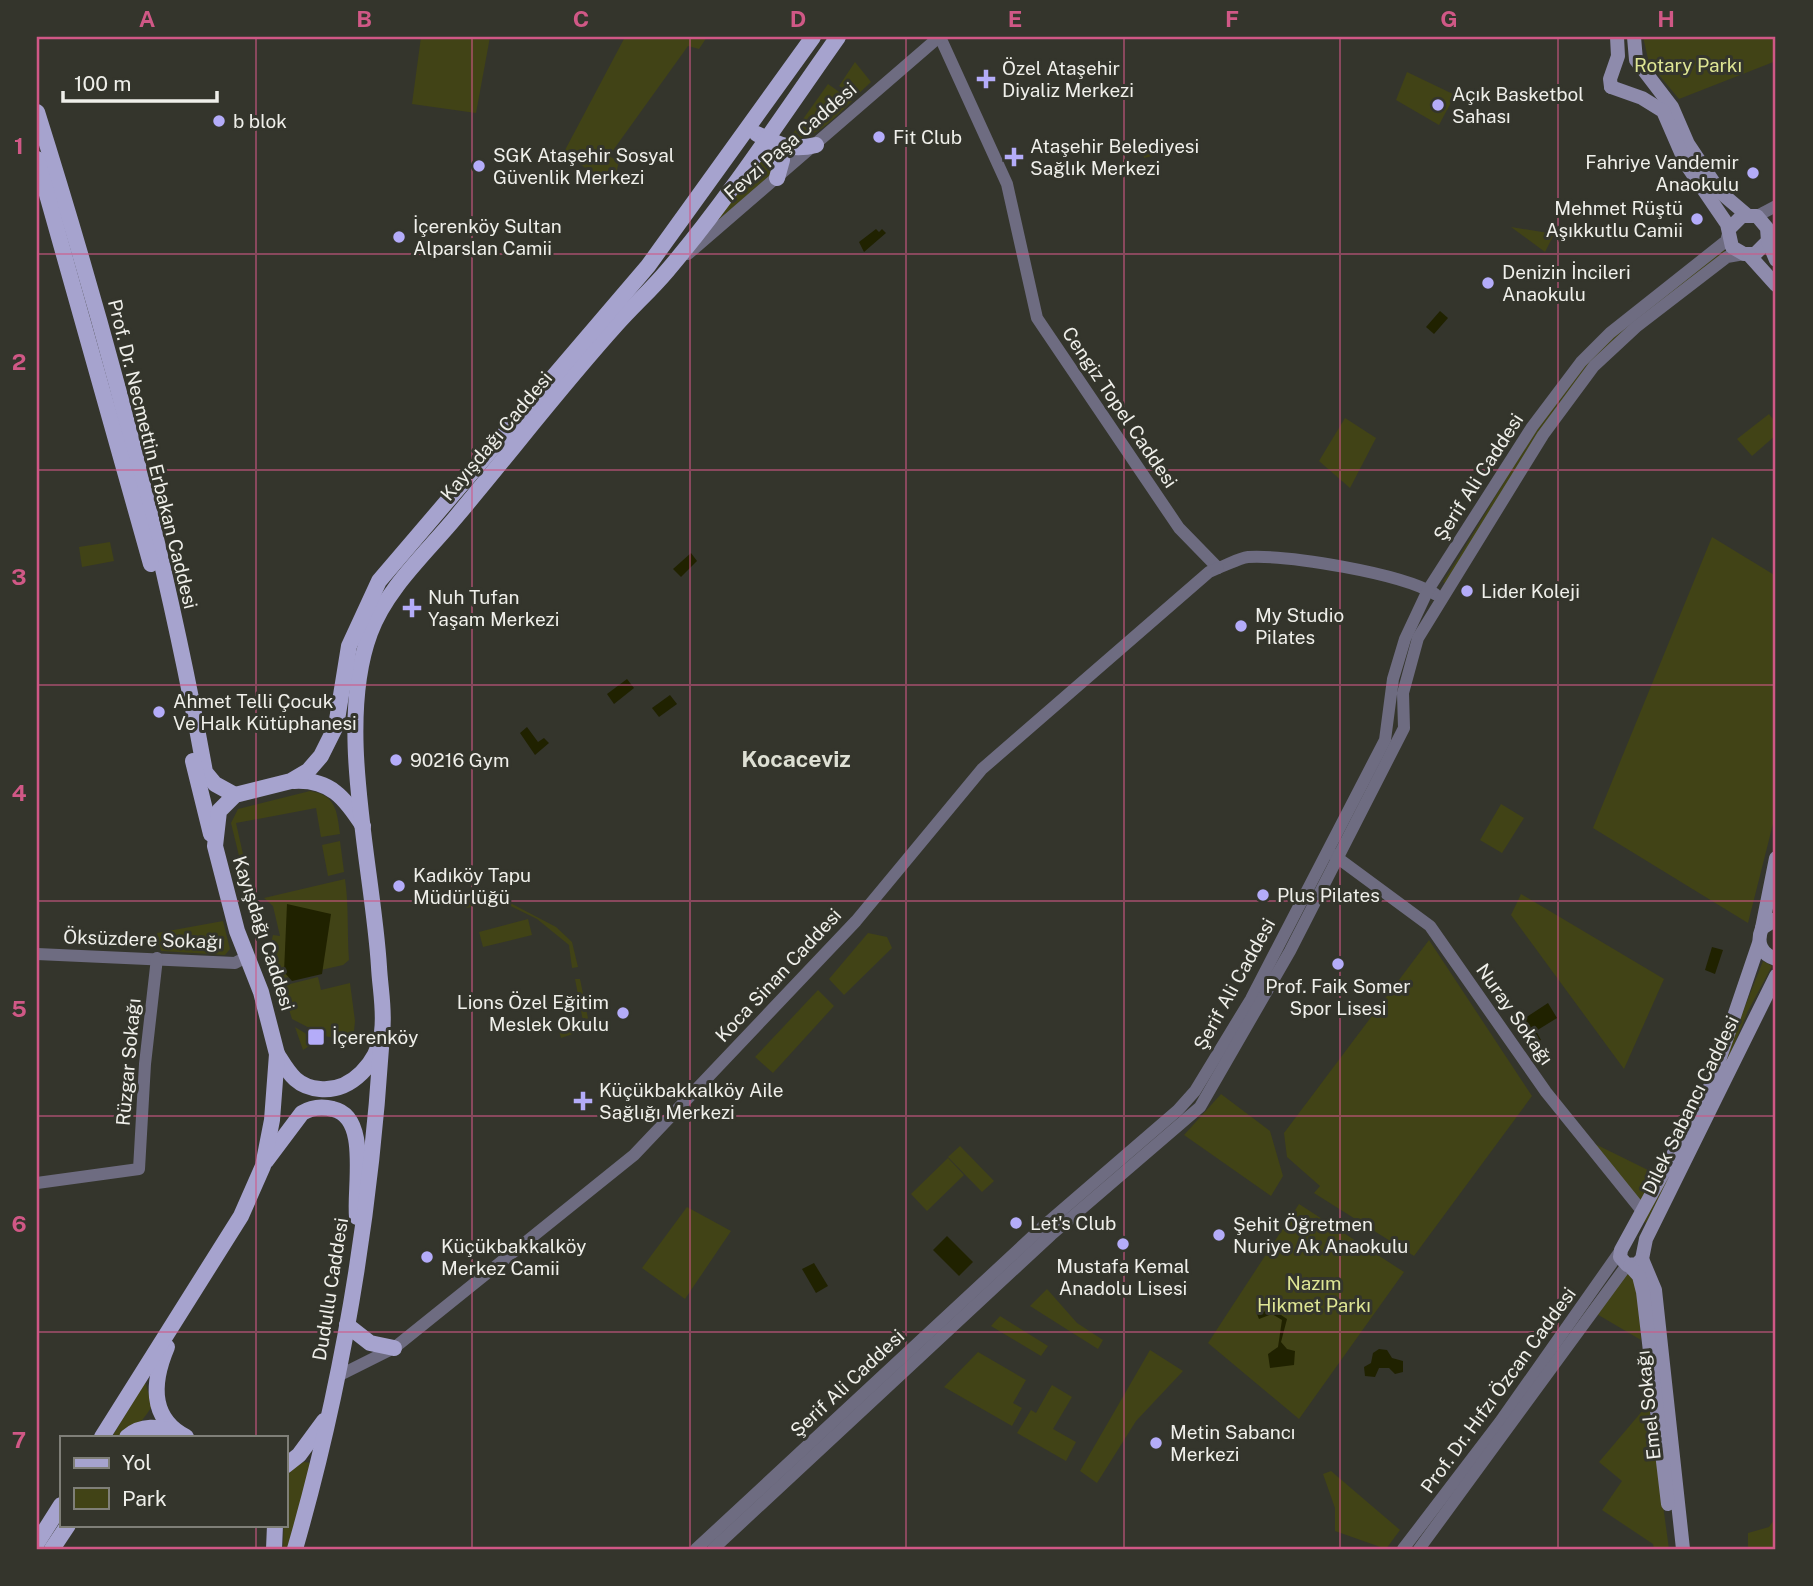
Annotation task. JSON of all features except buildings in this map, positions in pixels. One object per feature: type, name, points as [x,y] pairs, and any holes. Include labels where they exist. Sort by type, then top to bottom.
[{"type":"main road","name":"Kayışdağı Caddesi","points":[[291,781],[308,771],[329,742],[336,726],[349,646],[379,581],[648,266],[813,37]]},
{"type":"main road","name":"Kayışdağı Caddesi","points":[[364,828],[357,744],[358,696],[367,646],[378,616],[407,575],[555,398],[666,272],[771,142],[838,37]]},
{"type":"main road","points":[[1611,87],[1610,79],[1618,56],[1617,37]]},
{"type":"main road","points":[[1634,37],[1636,60],[1672,107],[1688,145],[1720,192],[1765,223],[1771,233],[1776,260]]},
{"type":"main road","points":[[1611,87],[1625,67],[1633,64],[1642,67]]},
{"type":"main road","points":[[1611,87],[1642,98],[1662,111],[1690,171],[1729,231],[1732,247],[1746,255],[1776,285]]},
{"type":"main road","name":"Prof. Dr. Necmettin Erbakan Caddesi","points":[[37,112],[74,230],[155,532],[205,772],[215,784],[235,795]]},
{"type":"main road","points":[[744,131],[796,148],[816,145]]},
{"type":"main road","points":[[771,142],[782,160],[777,178]]},
{"type":"main road","name":"Prof. Dr. Necmettin Erbakan Caddesi","points":[[37,159],[153,572],[195,773],[215,846]]},
{"type":"main road","points":[[1729,231],[1736,219],[1752,215]]},
{"type":"main road","points":[[1746,255],[1760,251],[1771,233]]},
{"type":"main road","name":"Kayışdağı Caddesi","points":[[103,1436],[241,1216],[262,1166],[272,1120],[278,1054],[261,992],[246,957],[215,846],[219,811],[235,795],[291,781],[311,780],[330,786],[348,804],[364,828]]},
{"type":"main road","name":"Dudullu Caddesi","points":[[295,1549],[330,1412],[347,1325],[360,1248],[383,1032],[376,916],[364,828]]},
{"type":"main road","name":"Dilek Sabancı Caddesi","points":[[1621,1248],[1710,1087],[1759,943],[1776,858]]},
{"type":"main road","points":[[1762,928],[1776,919]]},
{"type":"main road","points":[[1759,943],[1768,956],[1776,960]]},
{"type":"main road","name":"Dilek Sabancı Caddesi","points":[[1635,1260],[1776,976]]},
{"type":"main road","points":[[278,1054],[293,1079],[303,1086],[330,1089],[352,1082],[364,1071],[375,1054],[383,1032]]},
{"type":"main road","points":[[262,1166],[302,1113],[309,1109],[326,1107],[346,1115],[353,1122],[358,1138],[355,1198],[360,1248]]},
{"type":"main road","points":[[1635,1244],[1635,1260],[1620,1257],[1621,1248],[1635,1244]]},
{"type":"main road","name":"Emel Sokağı","points":[[1635,1260],[1643,1292],[1674,1549]]},
{"type":"main road","name":"Emel Sokağı","points":[[1635,1260],[1655,1290],[1683,1549]]},
{"type":"main road","points":[[181,1435],[154,1395],[160,1365],[186,1303]]},
{"type":"main road","points":[[347,1325],[370,1343],[394,1348]]},
{"type":"main road","points":[[287,1464],[299,1455],[330,1412]]},
{"type":"main road","points":[[128,1436],[137,1430],[152,1427],[181,1435]]},
{"type":"main road","points":[[37,1543],[60,1507]]},
{"type":"main road","points":[[52,1549],[67,1526]]},
{"type":"main road","points":[[274,1549],[275,1526]]},
{"type":"street","name":"Fevzi Paşa Caddesi","points":[[666,272],[939,37]]},
{"type":"street","name":"Cengiz Topel Caddesi","points":[[939,37],[1007,184],[1037,318],[1179,528],[1218,568]]},
{"type":"street","points":[[1752,215],[1776,206]]},
{"type":"street","name":"Şerif Ali Caddesi","points":[[713,1549],[897,1372],[1178,1111],[1195,1091],[1326,868],[1385,740],[1393,679],[1405,639],[1425,595],[1532,428],[1581,362],[1610,333],[1726,241],[1729,231]]},
{"type":"street","name":"Şerif Ali Caddesi","points":[[1332,854],[1404,728],[1403,693],[1418,638],[1543,435],[1594,366],[1636,327],[1727,257],[1746,255]]},
{"type":"street","points":[[1218,568],[1246,557],[1319,564],[1368,572],[1438,603]]},
{"type":"street","name":"Koca Sinan Caddesi","points":[[338,1376],[394,1348],[634,1155],[856,921],[982,769],[1209,572],[1218,568]]},
{"type":"street","name":"Nuray Sokağı","points":[[1332,854],[1430,926],[1546,1092],[1642,1211]]},
{"type":"street","name":"Öksüzdere Sokağı","points":[[37,954],[235,963],[246,957]]},
{"type":"street","name":"Rüzgar Sokağı","points":[[37,1183],[139,1169],[145,1064],[157,958]]},
{"type":"street","name":"Prof. Dr. Hıfzı Özcan Caddesi","points":[[1419,1543],[1621,1248]]},
{"type":"street","name":"Prof. Dr. Hıfzı Özcan Caddesi","points":[[1403,1549],[1419,1543],[1635,1260]]},
{"type":"street","name":"Şerif Ali Caddesi","points":[[696,1549],[897,1372]]},
{"type":"green space","points":[[421,37],[490,37],[476,113],[412,104]]},
{"type":"green space","points":[[625,37],[707,37],[699,49],[688,46],[609,156],[619,162],[612,188],[564,152]]},
{"type":"green space","name":"Rotary Parkı","points":[[1643,37],[1776,37],[1776,61],[1679,99],[1649,63]]},
{"type":"green space","points":[[855,62],[871,82],[856,96],[839,86]]},
{"type":"green space","points":[[1407,72],[1455,95],[1439,125],[1396,100]]},
{"type":"green space","points":[[828,84],[852,101],[819,130],[803,138],[794,139],[791,136]]},
{"type":"green space","points":[[1166,141],[1169,152],[1144,158],[1141,147]]},
{"type":"green space","points":[[771,146],[776,160],[775,173],[715,223]]},
{"type":"green space","points":[[1511,227],[1554,234],[1545,252]]},
{"type":"green space","points":[[1723,249],[1726,252],[1581,376],[1445,583],[1443,582],[1524,450],[1577,375],[1628,323]]},
{"type":"green space","points":[[1769,414],[1776,423],[1776,435],[1752,456],[1737,439]]},
{"type":"green space","points":[[1345,418],[1376,438],[1350,488],[1319,461]]},
{"type":"green space","points":[[1712,537],[1776,576],[1776,812],[1748,923],[1593,828]]},
{"type":"green space","points":[[110,542],[114,561],[82,567],[79,547]]},
{"type":"green space","points":[[310,791],[325,796],[334,805],[340,834],[321,837],[316,808],[236,823],[245,863],[241,864],[231,823],[238,809]]},
{"type":"green space","points":[[1501,804],[1524,818],[1502,853],[1480,840]]},
{"type":"green space","points":[[340,841],[344,872],[328,876],[322,845]]},
{"type":"green space","points":[[345,879],[349,960],[343,965],[281,979],[270,947],[273,935],[280,936],[273,906],[264,898]]},
{"type":"green space","points":[[486,890],[556,927],[572,942],[578,967],[572,968],[569,945],[537,919],[496,899],[467,908],[462,901]]},
{"type":"green space","points":[[1521,894],[1664,979],[1624,1069],[1511,915]]},
{"type":"green space","points":[[528,919],[532,935],[483,947],[479,932]]},
{"type":"green space","points":[[223,921],[230,949],[225,955],[161,951],[157,933]]},
{"type":"green space","points":[[868,933],[887,937],[892,948],[844,995],[829,979]]},
{"type":"green space","points":[[1429,940],[1532,1096],[1414,1256],[1314,1193],[1320,1186],[1287,1157],[1284,1133]]},
{"type":"green space","points":[[1763,961],[1772,966],[1748,1011],[1719,1082],[1646,1223],[1642,1221],[1716,1080]]},
{"type":"green space","points":[[318,977],[321,990],[350,983],[355,1021],[353,1042],[325,1036],[292,1019],[282,986]]},
{"type":"green space","points":[[575,979],[580,979],[590,1028],[561,1038],[559,1031],[583,1021]]},
{"type":"green space","points":[[818,990],[834,1006],[773,1073],[755,1057]]},
{"type":"green space","points":[[295,1027],[313,1038],[314,1043],[303,1050]]},
{"type":"green space","points":[[1221,1094],[1270,1131],[1283,1176],[1271,1196],[1184,1135]]},
{"type":"green space","points":[[1593,1143],[1656,1174],[1643,1205]]},
{"type":"green space","points":[[960,1146],[994,1181],[982,1192],[948,1157]]},
{"type":"green space","points":[[948,1158],[964,1175],[927,1211],[911,1194]]},
{"type":"green space","name":"Nazım Hikmet Parkı","points":[[1299,1204],[1404,1272],[1299,1419],[1208,1343]]},
{"type":"green space","points":[[687,1207],[731,1231],[685,1299],[642,1268]]},
{"type":"green space","points":[[1625,1268],[1637,1274],[1641,1340],[1595,1313]]},
{"type":"green space","points":[[1047,1289],[1077,1323],[1103,1340],[1098,1349],[1030,1306]]},
{"type":"green space","points":[[1000,1316],[1048,1346],[1041,1356],[991,1326]]},
{"type":"green space","points":[[1150,1350],[1183,1371],[1136,1421],[1097,1483],[1080,1471]]},
{"type":"green space","points":[[978,1352],[1026,1380],[1013,1403],[1022,1408],[1012,1426],[944,1387]]},
{"type":"green space","points":[[145,1381],[152,1406],[135,1427],[124,1434],[113,1436]]},
{"type":"green space","points":[[1052,1385],[1072,1397],[1053,1429],[1076,1442],[1066,1461],[1017,1433],[1031,1410],[1036,1413]]},
{"type":"green space","points":[[1649,1403],[1669,1549],[1654,1549],[1653,1544],[1602,1510],[1622,1481],[1599,1462]]},
{"type":"green space","points":[[304,1462],[312,1463],[287,1549],[283,1549],[284,1526],[287,1526],[287,1472]]},
{"type":"green space","points":[[1331,1471],[1400,1530],[1386,1549],[1335,1531],[1335,1508],[1323,1474]]},
{"type":"green space","points":[[1776,1517],[1776,1549],[1748,1549],[1748,1533],[1769,1527]]},
{"type":"shaded area","points":[[876,229],[879,232],[882,229],[886,233],[864,252],[859,242]]},
{"type":"shaded area","points":[[1440,311],[1448,318],[1434,334],[1426,327]]},
{"type":"shaded area","points":[[691,553],[697,561],[681,577],[673,569]]},
{"type":"shaded area","points":[[627,679],[634,688],[614,704],[607,694]]},
{"type":"shaded area","points":[[670,695],[677,704],[659,717],[652,708]]},
{"type":"shaded area","points":[[527,727],[538,742],[544,738],[549,743],[535,755],[520,733]]},
{"type":"shaded area","points":[[287,904],[331,914],[322,974],[292,981],[284,972]]},
{"type":"shaded area","points":[[1712,947],[1723,950],[1715,974],[1705,970]]},
{"type":"shaded area","points":[[1548,1003],[1557,1018],[1536,1031],[1541,1040],[1534,1045],[1519,1022]]},
{"type":"shaded area","points":[[947,1236],[973,1262],[959,1276],[933,1250]]},
{"type":"shaded area","points":[[814,1263],[828,1286],[816,1293],[802,1269]]},
{"type":"shaded area","points":[[1272,1309],[1287,1319],[1281,1342],[1287,1349],[1295,1351],[1294,1365],[1270,1368],[1268,1354],[1278,1347],[1282,1320],[1272,1314],[1259,1319],[1257,1314]]},
{"type":"shaded area","points":[[1379,1349],[1387,1350],[1392,1358],[1403,1361],[1403,1372],[1395,1374],[1389,1368],[1379,1368],[1375,1377],[1365,1376],[1364,1367],[1371,1363],[1373,1353]]},
{"type":"place","name":"Özel Ataşehir Diyaliz Merkezi","points":[[986,79]]},
{"type":"place","name":"Açık Basketbol Sahası","points":[[1438,105]]},
{"type":"place","name":"b blok","points":[[219,121]]},
{"type":"place","name":"Fit Club","points":[[879,137]]},
{"type":"place","name":"Ataşehir Belediyesi Sağlık Merkezi","points":[[1014,157]]},
{"type":"place","name":"SGK Ataşehir Sosyal Güvenlik Merkezi","points":[[479,166]]},
{"type":"place","name":"Fahriye Vandemir Anaokulu","points":[[1753,173]]},
{"type":"place","name":"Mehmet Rüştü Aşıkkutlu Camii","points":[[1697,219]]},
{"type":"place","name":"İçerenköy Sultan Alparslan Camii","points":[[399,237]]},
{"type":"place","name":"Denizin İncileri Anaokulu","points":[[1488,283]]},
{"type":"place","name":"Lider Koleji","points":[[1467,591]]},
{"type":"place","name":"Nuh Tufan Yaşam Merkezi","points":[[412,608]]},
{"type":"place","name":"My Studio Pilates","points":[[1241,626]]},
{"type":"place","name":"Ahmet Telli Çocuk Ve Halk Kütüphanesi","points":[[159,712]]},
{"type":"place","name":"90216 Gym","points":[[396,760]]},
{"type":"place","name":"Kadıköy Tapu Müdürlüğü","points":[[399,886]]},
{"type":"place","name":"Plus Pilates","points":[[1263,895]]},
{"type":"place","name":"Prof. Faik Somer Spor Lisesi","points":[[1338,964]]},
{"type":"place","name":"Lions Özel Eğitim Meslek Okulu","points":[[623,1013]]},
{"type":"place","name":"İçerenköy","points":[[316,1037]]},
{"type":"place","name":"Küçükbakkalköy Aile Sağlığı Merkezi","points":[[583,1101]]},
{"type":"place","name":"Let's Club","points":[[1016,1223]]},
{"type":"place","name":"Şehit Öğretmen Nuriye Ak Anaokulu","points":[[1219,1235]]},
{"type":"place","name":"Mustafa Kemal Anadolu Lisesi","points":[[1123,1244]]},
{"type":"place","name":"Küçükbakkalköy Merkez Camii","points":[[427,1257]]},
{"type":"place","name":"Metin Sabancı Merkezi","points":[[1156,1443]]},
{"type":"district","name":"Kocaceviz","points":[[796,758]]}]
